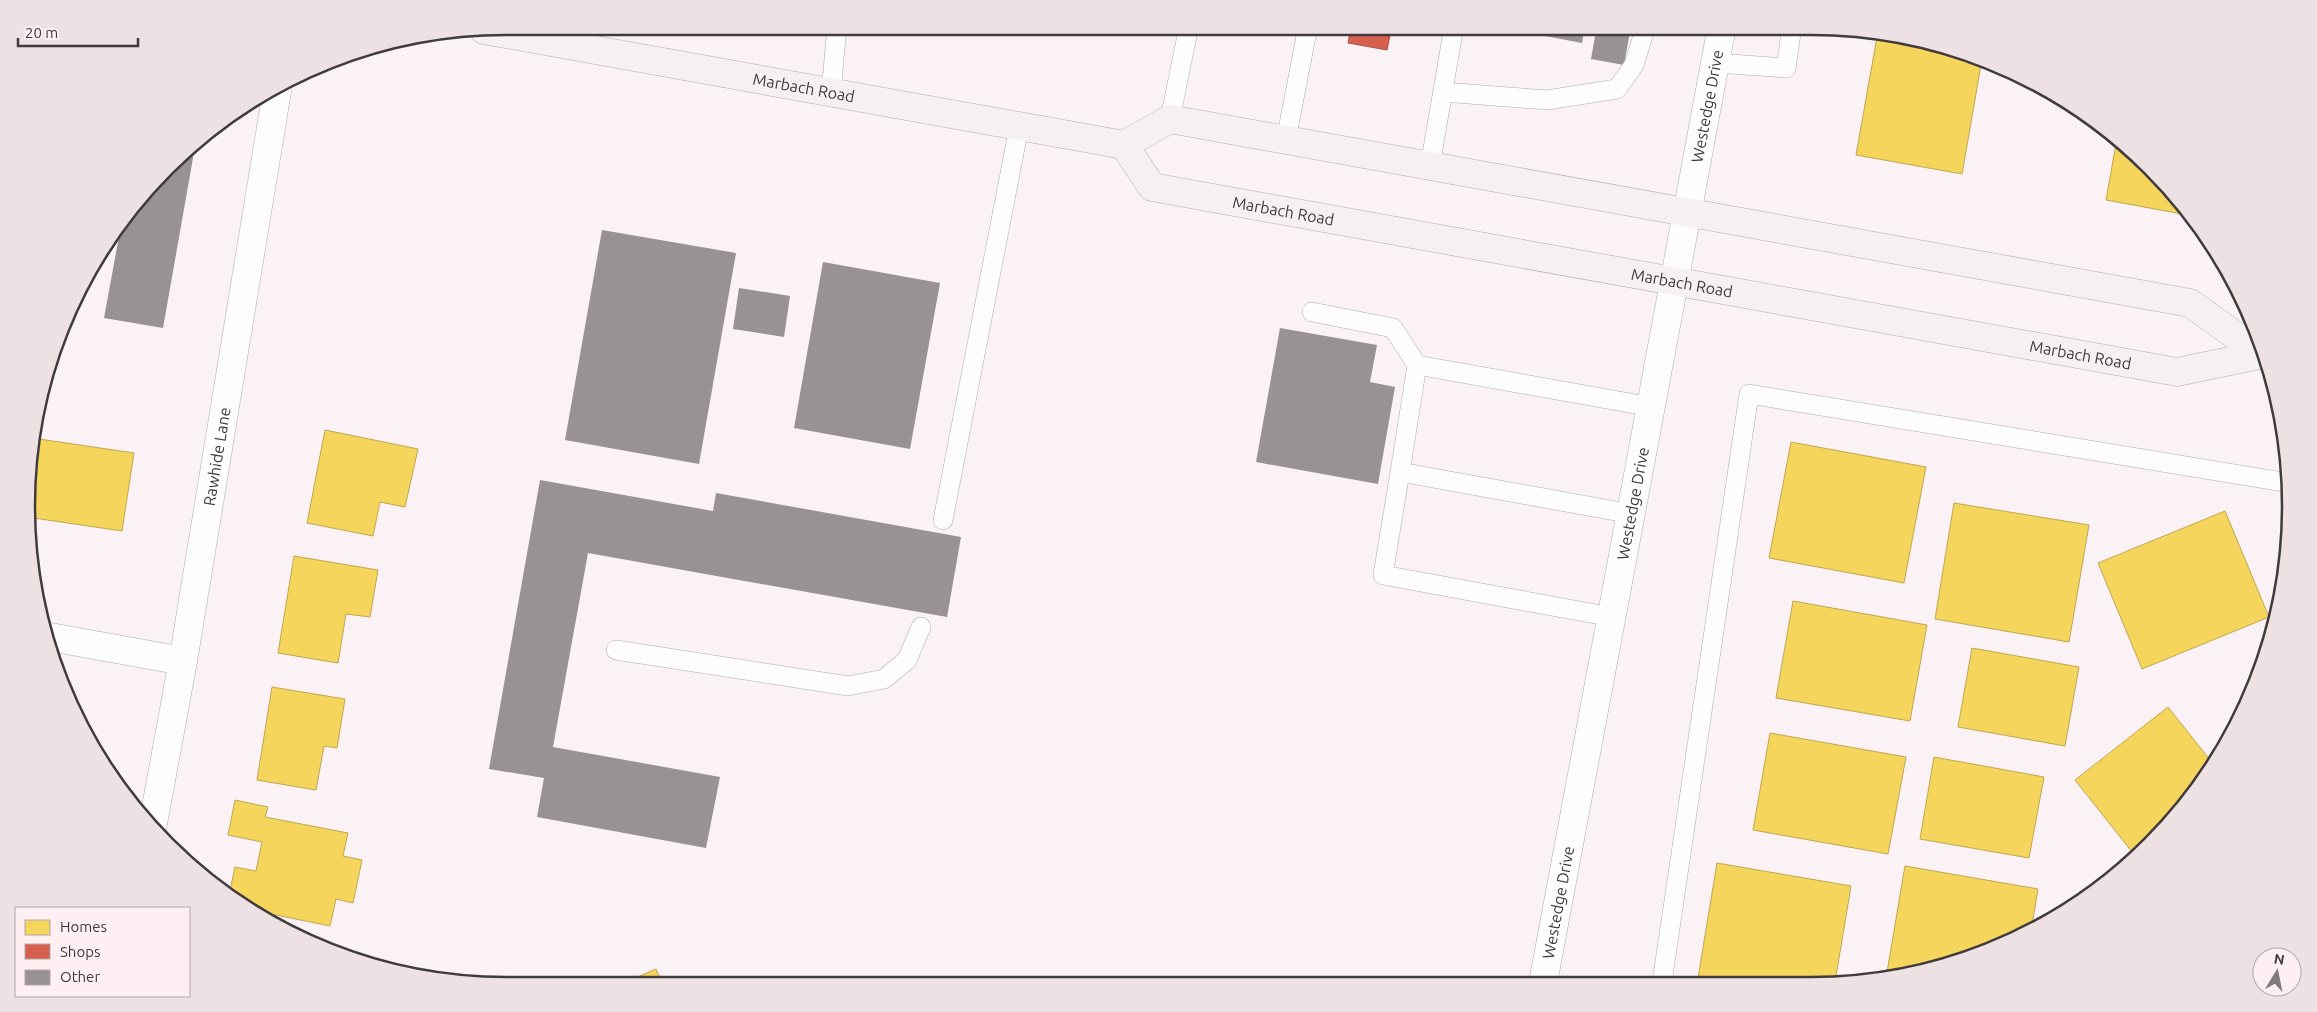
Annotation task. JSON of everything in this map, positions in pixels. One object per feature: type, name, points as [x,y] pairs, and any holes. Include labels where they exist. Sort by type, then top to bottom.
[{"type":"main road","name":"Marbach Road","points":[[550,35],[831,93],[1124,145],[1152,187],[2177,372],[2257,354]]},
{"type":"main road","name":"Marbach Road","points":[[1170,119],[2190,303],[2254,348]]},
{"type":"main road","points":[[1124,145],[1170,119]]},
{"type":"street","name":"Westedge Drive","points":[[1544,977],[1689,213],[1716,63],[1719,35]]},
{"type":"street","name":"Rawhide Lane","points":[[154,819],[183,660],[276,95]]},
{"type":"street","points":[[54,638],[183,660]]},
{"type":"lane","points":[[831,93],[836,35]]},
{"type":"lane","points":[[1170,119],[1187,35]]},
{"type":"lane","points":[[1286,140],[1307,35]]},
{"type":"lane","points":[[1430,166],[1452,35]]},
{"type":"lane","points":[[1443,92],[1547,100],[1617,88],[1634,65],[1643,35]]},
{"type":"lane","points":[[1716,63],[1786,68],[1791,35]]},
{"type":"lane","points":[[943,520],[1019,127]]},
{"type":"lane","points":[[1312,312],[1394,328],[1417,365],[1383,575],[1612,617]]},
{"type":"lane","points":[[1417,365],[1652,407]]},
{"type":"lane","points":[[1663,977],[1750,394],[2281,482]]},
{"type":"lane","points":[[1400,472],[1632,514]]},
{"type":"lane","points":[[616,650],[848,686],[884,679],[907,660],[921,628]]},
{"type":"building: Homes","points":[[1877,40],[1933,51],[1981,67],[1962,174],[1856,155]]},
{"type":"building: Homes","points":[[2115,147],[2144,173],[2181,214],[2106,200]]},
{"type":"building: Homes","points":[[325,430],[418,449],[405,507],[380,502],[373,536],[307,523]]},
{"type":"building: Homes","points":[[40,439],[134,453],[122,531],[35,518],[36,475]]},
{"type":"building: Homes","points":[[1791,442],[1926,467],[1904,583],[1769,558]]},
{"type":"building: Homes","points":[[1954,503],[2089,525],[2069,642],[1935,619]]},
{"type":"building: Homes","points":[[2225,511],[2269,617],[2142,669],[2098,563]]},
{"type":"building: Homes","points":[[294,556],[378,570],[370,617],[346,614],[338,663],[278,653]]},
{"type":"building: Homes","points":[[1793,601],[1927,625],[1910,721],[1776,698]]},
{"type":"building: Homes","points":[[1972,648],[2079,667],[2065,746],[1958,727]]},
{"type":"building: Homes","points":[[272,687],[345,699],[337,748],[324,746],[316,790],[257,780]]},
{"type":"building: Homes","points":[[2168,707],[2209,759],[2185,793],[2165,817],[2131,851],[2075,780]]},
{"type":"building: Homes","points":[[1770,733],[1906,757],[1888,854],[1753,830]]},
{"type":"building: Homes","points":[[1934,757],[2044,777],[2029,858],[1920,839]]},
{"type":"building: Homes","points":[[235,800],[268,807],[265,817],[348,833],[343,856],[362,860],[353,903],[336,899],[330,926],[270,914],[230,888],[235,867],[256,871],[262,842],[228,835]]},
{"type":"building: Homes","points":[[1717,863],[1851,886],[1836,976],[1698,977]]},
{"type":"building: Homes","points":[[1905,866],[2038,889],[2033,921],[1991,941],[1962,952],[1933,961],[1887,971]]},
{"type":"building: Homes","points":[[656,969],[660,977],[638,977]]},
{"type":"building: Shops","points":[[1349,35],[1390,35],[1387,50],[1348,43]]},
{"type":"building: Other","points":[[1540,35],[1583,35],[1582,43]]},
{"type":"building: Other","points":[[1595,35],[1629,35],[1624,65],[1591,59]]},
{"type":"building: Other","points":[[194,153],[163,328],[104,318],[119,237],[152,195]]},
{"type":"building: Other","points":[[602,230],[736,253],[699,464],[565,440]]},
{"type":"building: Other","points":[[823,262],[940,283],[910,449],[794,428]]},
{"type":"building: Other","points":[[739,288],[790,296],[784,337],[733,329]]},
{"type":"building: Other","points":[[1280,328],[1377,345],[1370,382],[1395,387],[1378,484],[1256,462]]},
{"type":"building: Other","points":[[540,480],[713,511],[716,493],[961,537],[947,617],[588,553],[553,747],[720,777],[706,848],[537,817],[544,778],[489,769]]}]
